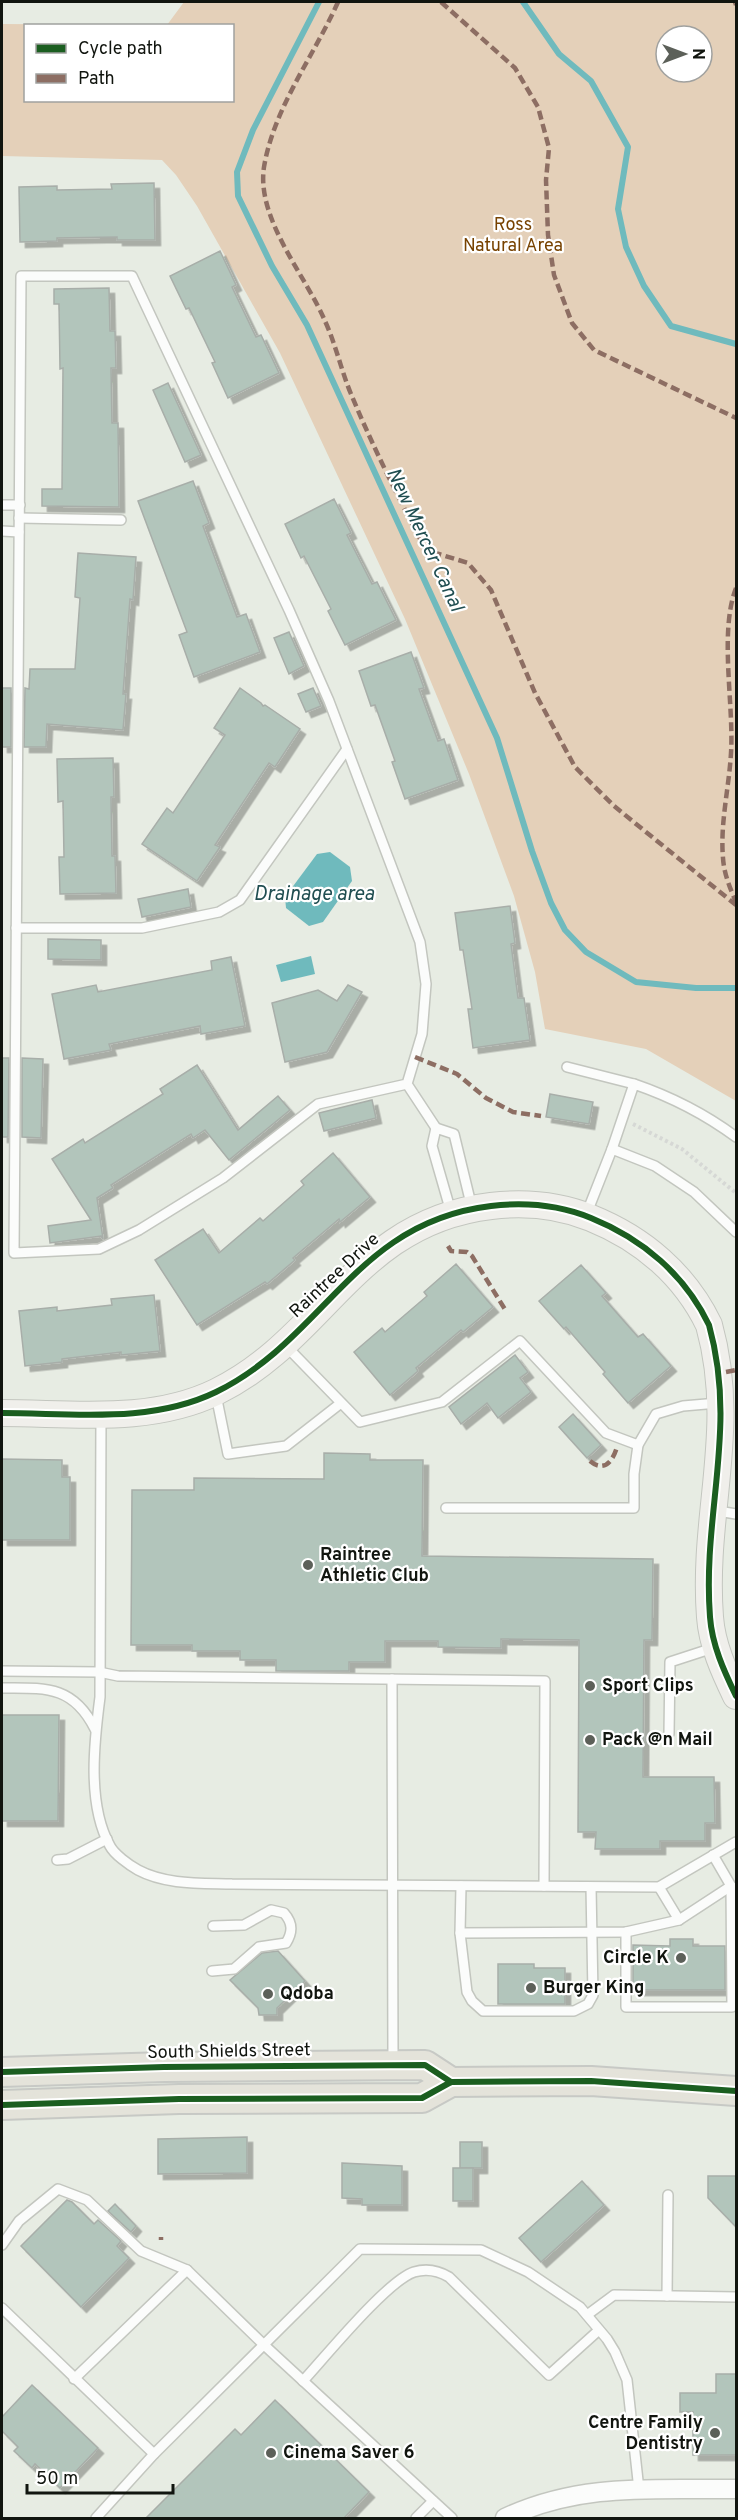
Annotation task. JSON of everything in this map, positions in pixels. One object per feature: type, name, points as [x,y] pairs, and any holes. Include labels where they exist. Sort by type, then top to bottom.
[{"type":"main road","points":[[178,2099],[194,2088],[361,2083],[393,2065]]},
{"type":"main road","name":"South Shields Street","points":[[2,2072],[164,2067],[425,2065],[451,2082]]},
{"type":"main road","points":[[2,2105],[178,2099],[422,2098],[451,2082],[591,2081],[736,2091]]},
{"type":"street","name":"Raintree Drive","points":[[2,1413],[148,1412],[183,1404],[216,1392],[255,1369],[285,1345],[359,1269],[404,1234],[462,1211],[503,1205],[559,1208],[586,1216],[623,1232],[669,1267],[689,1291],[718,1346],[726,1372],[729,1402],[728,1512],[709,1578],[710,1619],[716,1647],[736,1696]]},
{"type":"street","points":[[505,2518],[531,2506],[564,2497],[608,2490],[736,2489]]},
{"type":"lane","points":[[21,276],[132,276],[289,609],[347,749],[420,942],[426,984],[422,1034],[407,1084],[318,1104],[223,1178],[139,1230],[99,1249],[14,1253],[21,276]]},
{"type":"lane","points":[[2,505],[20,505]]},
{"type":"lane","points":[[19,518],[121,520]]},
{"type":"lane","points":[[2,531],[19,532]]},
{"type":"lane","points":[[16,928],[142,928],[219,912],[240,900],[347,749]]},
{"type":"lane","points":[[567,1067],[664,1094],[703,1114],[736,1137]]},
{"type":"lane","points":[[407,1084],[436,1128],[454,1134],[462,1211]]},
{"type":"lane","points":[[586,1216],[634,1084]]},
{"type":"lane","points":[[436,1128],[432,1146],[462,1211]]},
{"type":"lane","points":[[612,1149],[655,1166],[694,1192],[736,1232]]},
{"type":"lane","points":[[285,1345],[360,1422],[442,1402],[520,1341],[606,1433],[638,1445]]},
{"type":"lane","points":[[216,1392],[228,1454],[286,1446],[341,1403]]},
{"type":"lane","points":[[446,1508],[634,1508],[634,1474],[638,1445],[656,1414],[683,1406],[729,1402]]},
{"type":"lane","points":[[101,1414],[100,1698],[96,1730],[96,1809],[110,1848],[137,1869],[176,1882],[659,1887],[736,1842]]},
{"type":"lane","points":[[669,1734],[670,1662],[716,1647]]},
{"type":"lane","points":[[2,1671],[99,1672],[118,1676],[545,1681],[544,1886]]},
{"type":"lane","points":[[392,1679],[393,2065]]},
{"type":"lane","points":[[2,1688],[54,1689],[74,1699],[89,1716],[96,1730]]},
{"type":"lane","points":[[57,1860],[68,1859],[107,1839]]},
{"type":"lane","points":[[626,1932],[626,2007],[734,2005],[734,1890],[713,1855]]},
{"type":"lane","points":[[460,1886],[460,1933],[467,1992],[472,2001],[483,2011],[574,2011],[588,2004],[593,1995],[591,1887]]},
{"type":"lane","points":[[659,1887],[679,1920]]},
{"type":"lane","points":[[460,1933],[626,1932],[679,1920],[734,1890]]},
{"type":"lane","points":[[212,1971],[234,1970],[259,1947],[286,1943],[291,1935],[291,1923],[284,1912],[271,1910],[244,1925],[213,1926]]},
{"type":"lane","points":[[2,2245],[19,2222],[58,2189],[87,2200],[141,2251],[187,2270],[263,2344],[452,2518]]},
{"type":"lane","points":[[667,2296],[668,2195]]},
{"type":"lane","points":[[96,2518],[154,2454],[360,2249],[481,2250],[528,2272],[580,2307],[615,2352],[627,2380],[639,2490]]},
{"type":"lane","points":[[74,2379],[187,2270]]},
{"type":"lane","points":[[303,2381],[393,2284],[415,2272],[437,2270],[450,2277],[549,2375],[599,2330]]},
{"type":"lane","points":[[587,2315],[614,2295],[736,2297]]},
{"type":"lane","points":[[2,2307],[154,2454]]},
{"type":"lane","points":[[416,2518],[433,2501]]},
{"type":"path","points":[[621,1119],[682,1149],[736,1193]]},
{"type":"green space","name":"Ross Natural Area","points":[[184,2],[736,2],[736,1101],[646,1049],[545,1029],[535,972],[514,896],[469,774],[405,619],[280,353],[197,206],[176,175],[162,160],[2,156],[2,24],[24,24],[24,102],[234,102],[234,24],[168,24]]},
{"type":"water","name":"Drainage area","points":[[330,852],[350,867],[352,881],[323,922],[309,926],[286,908],[285,897],[317,854]]},
{"type":"water","points":[[311,956],[315,974],[281,982],[276,965]]},
{"type":"building","points":[[154,183],[155,240],[117,240],[117,237],[57,238],[57,241],[20,242],[19,187],[57,186],[57,190],[112,189],[111,184]]},
{"type":"building","points":[[220,251],[236,285],[232,287],[256,337],[261,335],[279,373],[228,398],[212,363],[215,362],[189,308],[186,309],[170,276]]},
{"type":"building","points":[[109,288],[110,331],[115,331],[116,368],[111,368],[112,423],[118,423],[119,507],[42,506],[42,489],[62,489],[63,368],[60,369],[59,304],[54,304],[54,289]]},
{"type":"building","points":[[168,383],[201,455],[185,462],[153,390]]},
{"type":"building","points":[[193,481],[209,523],[203,526],[237,617],[246,614],[260,652],[194,677],[179,635],[187,632],[138,501]]},
{"type":"building","points":[[334,499],[351,533],[347,535],[372,584],[377,582],[396,620],[345,645],[328,611],[331,609],[304,556],[301,558],[285,524]]},
{"type":"building","points":[[78,553],[136,557],[133,600],[130,599],[123,694],[126,694],[123,730],[47,724],[46,747],[24,747],[25,688],[29,689],[30,669],[75,669],[80,598],[75,597]]},
{"type":"building","points":[[289,632],[304,666],[289,674],[274,638]]},
{"type":"building","points":[[411,652],[424,688],[419,689],[438,741],[444,739],[458,780],[405,799],[392,762],[395,761],[375,705],[371,706],[359,671]]},
{"type":"building","points":[[2,688],[11,688],[11,747],[2,747]]},
{"type":"building","points":[[240,688],[263,706],[265,705],[300,729],[275,767],[269,763],[215,845],[220,847],[197,881],[142,844],[167,808],[173,813],[225,735],[214,728]]},
{"type":"building","points":[[313,688],[321,706],[306,712],[298,694]]},
{"type":"building","points":[[113,758],[112,856],[115,856],[116,893],[60,894],[59,857],[64,857],[63,801],[58,802],[57,759]]},
{"type":"building","points":[[188,889],[191,907],[142,917],[138,899]]},
{"type":"building","points":[[510,906],[515,943],[511,944],[518,998],[524,998],[530,1040],[473,1048],[468,1009],[472,1009],[455,913]]},
{"type":"building","points":[[48,939],[101,940],[101,960],[48,959]]},
{"type":"building","points":[[231,957],[245,1026],[201,1034],[200,1026],[109,1044],[111,1050],[64,1059],[52,994],[96,985],[98,992],[212,970],[211,961]]},
{"type":"building","points":[[348,985],[362,992],[327,1052],[285,1062],[272,1003],[318,990],[337,1001]]},
{"type":"building","points":[[2,1058],[9,1058],[8,1137],[2,1137]]},
{"type":"building","points":[[22,1058],[43,1059],[41,1138],[22,1137]]},
{"type":"building","points":[[197,1065],[238,1130],[278,1096],[290,1110],[229,1160],[205,1130],[193,1138],[191,1134],[111,1185],[113,1188],[97,1198],[103,1239],[101,1236],[50,1243],[48,1226],[91,1220],[52,1159],[83,1139],[85,1143],[163,1094],[160,1089]]},
{"type":"building","points":[[550,1094],[593,1102],[589,1124],[546,1117]]},
{"type":"building","points":[[372,1100],[376,1118],[324,1131],[319,1113]]},
{"type":"building","points":[[333,1153],[370,1197],[340,1222],[339,1219],[293,1258],[295,1260],[267,1284],[265,1282],[197,1325],[155,1260],[203,1229],[219,1253],[260,1218],[263,1221],[304,1185],[301,1181]]},
{"type":"building","points":[[456,1264],[493,1307],[463,1332],[461,1330],[416,1368],[418,1371],[390,1395],[354,1352],[382,1328],[385,1332],[427,1296],[424,1292]]},
{"type":"building","points":[[581,1265],[606,1293],[602,1296],[638,1337],[643,1334],[671,1366],[628,1403],[566,1327],[564,1329],[539,1301]]},
{"type":"building","points":[[154,1295],[160,1351],[121,1355],[121,1352],[25,1366],[19,1311],[57,1307],[57,1311],[112,1305],[111,1299]]},
{"type":"building","points":[[515,1355],[528,1372],[520,1378],[531,1392],[498,1418],[487,1403],[461,1424],[449,1407]]},
{"type":"building","points":[[573,1414],[601,1445],[587,1458],[559,1427]]},
{"type":"building","points":[[324,1453],[370,1454],[370,1460],[423,1460],[422,1556],[653,1559],[652,1640],[644,1640],[643,1777],[714,1777],[715,1823],[705,1823],[705,1841],[660,1841],[660,1849],[595,1849],[596,1832],[578,1832],[579,1640],[501,1639],[501,1648],[438,1647],[438,1641],[385,1641],[385,1662],[349,1662],[349,1671],[276,1671],[276,1660],[240,1660],[240,1651],[192,1651],[192,1645],[131,1645],[132,1490],[194,1490],[194,1478],[324,1479]]},
{"type":"building","points":[[2,1459],[62,1460],[62,1477],[70,1477],[70,1540],[2,1540]]},
{"type":"building","points":[[2,1715],[59,1715],[58,1821],[2,1821]]},
{"type":"building","points":[[670,1939],[693,1939],[693,1946],[725,1946],[725,1990],[633,1990],[633,1945],[670,1946]]},
{"type":"building","name":"Qdoba","points":[[278,1951],[305,1981],[277,2008],[277,2015],[259,2015],[258,2008],[230,1980],[262,1953]]},
{"type":"building","name":"Burger King","points":[[498,1964],[534,1964],[534,1968],[565,1968],[565,2004],[498,2004]]},
{"type":"building","points":[[247,2137],[247,2173],[158,2174],[158,2139]]},
{"type":"building","points":[[460,2142],[482,2142],[482,2168],[460,2168]]},
{"type":"building","points":[[342,2163],[402,2166],[402,2205],[362,2205],[362,2199],[342,2198]]},
{"type":"building","points":[[453,2168],[473,2168],[473,2201],[453,2201]]},
{"type":"building","points":[[708,2176],[736,2176],[736,2227],[708,2198]]},
{"type":"building","points":[[582,2181],[604,2205],[541,2262],[519,2238]]},
{"type":"building","points":[[67,2200],[72,2202],[94,2224],[98,2220],[121,2241],[117,2246],[129,2258],[81,2307],[21,2246]]},
{"type":"building","points":[[115,2204],[136,2226],[131,2232],[108,2211]]},
{"type":"building","name":"Centre Family Dentistry","points":[[716,2374],[736,2374],[736,2455],[693,2455],[693,2412],[680,2412],[680,2393],[716,2393]]},
{"type":"building","points":[[32,2385],[98,2448],[60,2488],[35,2464],[32,2468],[14,2451],[18,2447],[2,2431],[2,2417]]},
{"type":"building","name":"Cinema Saver 6","points":[[275,2400],[369,2492],[344,2518],[146,2518],[235,2429],[241,2435]]},
{"type":"waterway","name":"New Mercer Canal","points":[[319,2],[253,130],[237,172],[238,196],[272,266],[307,325],[497,738],[532,851],[551,903],[565,930],[586,952],[636,982],[696,988],[736,988]]},
{"type":"waterway","points":[[523,2],[559,54],[591,81],[628,147],[618,209],[626,247],[644,286],[671,326],[736,344]]},
{"type":"marked path","points":[[338,2],[285,103],[269,145],[264,167],[264,187],[267,207],[275,227],[325,321],[359,414],[426,550],[468,563],[491,590],[535,693],[575,767],[614,806],[736,905]]},
{"type":"marked path","points":[[441,2],[515,68],[538,107],[549,148],[546,180],[548,235],[554,275],[572,323],[594,350],[736,418]]},
{"type":"marked path","points":[[736,588],[728,625],[731,753],[722,845],[725,870],[736,902]]},
{"type":"marked path","points":[[415,1057],[457,1074],[486,1098],[513,1112],[541,1116]]},
{"type":"marked path","points":[[448,1246],[451,1251],[467,1252],[472,1256],[506,1311]]},
{"type":"marked path","points":[[726,1372],[736,1370]]},
{"type":"marked path","points":[[590,1461],[604,1466],[613,1457],[617,1447]]},
{"type":"cycle path","points":[[2,1413],[84,1415],[138,1413],[191,1402],[216,1392],[254,1369],[286,1343],[373,1258],[406,1234],[445,1216],[491,1206],[516,1204],[554,1207],[591,1218],[628,1237],[660,1261],[688,1290],[709,1325],[717,1363],[720,1400],[720,1436],[709,1579],[710,1617],[716,1648],[736,1696]]},
{"type":"cycle path","points":[[2,2072],[164,2067],[425,2065],[451,2082]]},
{"type":"cycle path","points":[[2,2105],[179,2099],[422,2098],[451,2082],[591,2081],[736,2091]]},
{"type":"place","name":"Raintree Athletic Club","points":[[308,1565]]},
{"type":"place","name":"Sport Clips","points":[[590,1686]]},
{"type":"place","name":"Pack @n Mail","points":[[590,1740]]},
{"type":"place","name":"Circle K","points":[[681,1958]]},
{"type":"place","name":"Burger King","points":[[531,1988]]},
{"type":"place","name":"Qdoba","points":[[268,1994]]},
{"type":"place","name":"Centre Family Dentistry","points":[[715,2433]]},
{"type":"place","name":"Cinema Saver 6","points":[[271,2453]]}]
